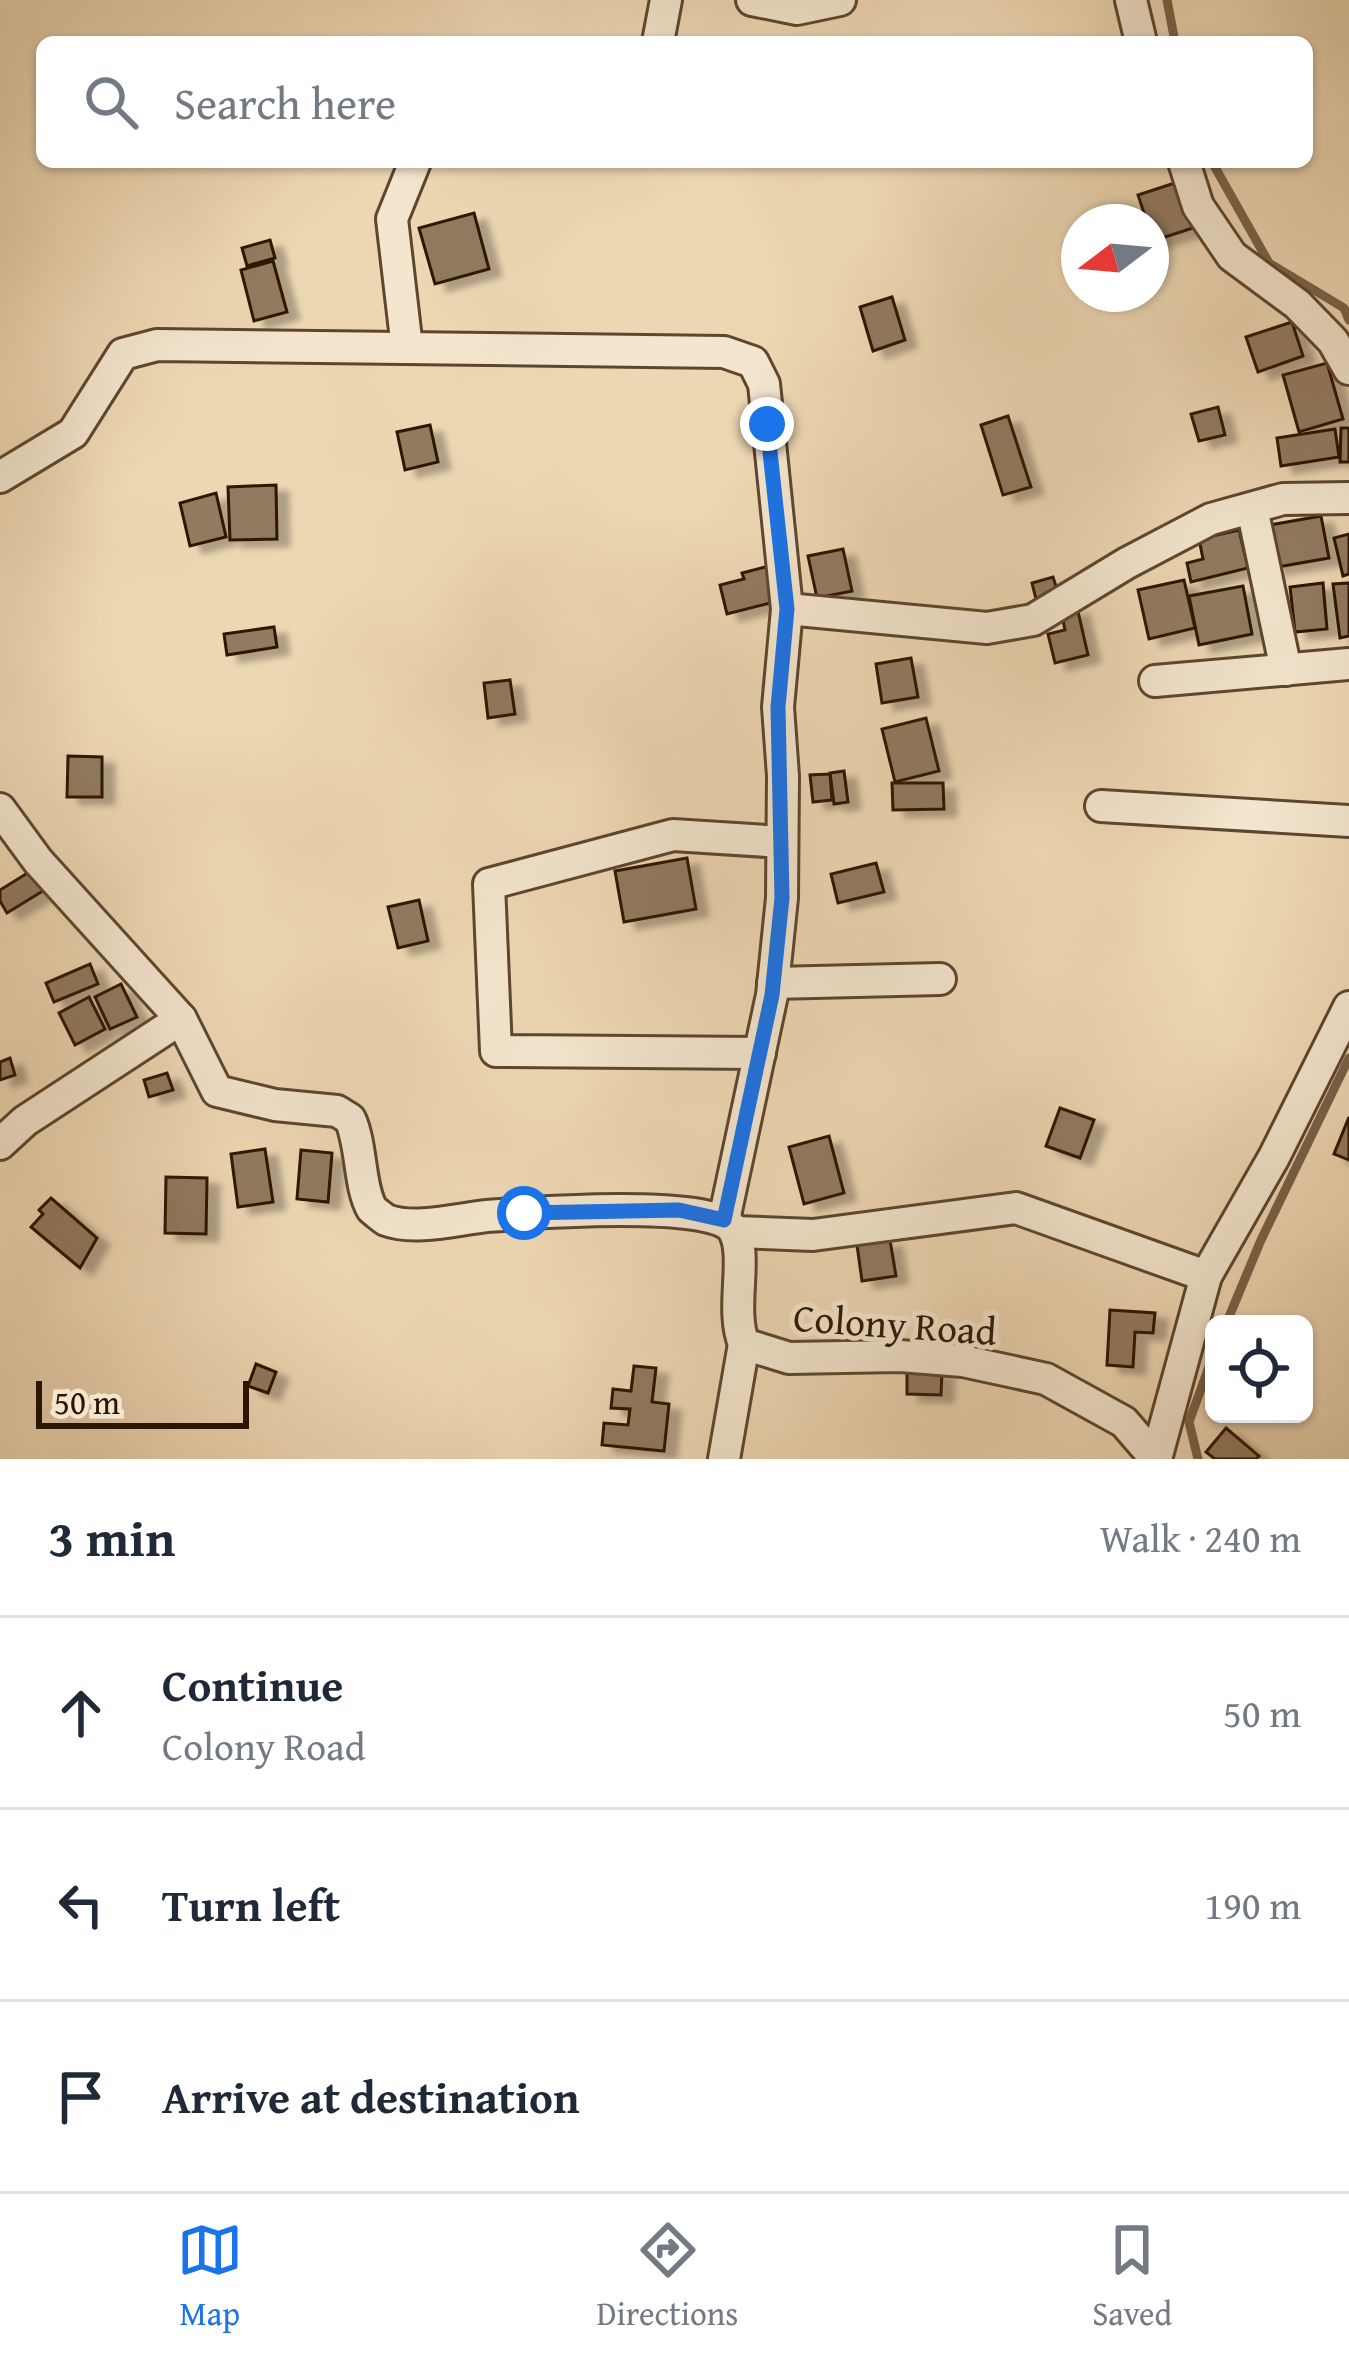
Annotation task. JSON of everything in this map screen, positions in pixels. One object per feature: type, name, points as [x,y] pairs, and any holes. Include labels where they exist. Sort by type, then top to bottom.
[{"type":"street","points":[[659,36],[666,0]]},
{"type":"street","points":[[752,0],[797,8],[840,0]]},
{"type":"street","points":[[1131,0],[1140,36]]},
{"type":"street","points":[[0,477],[73,433],[123,354],[157,345],[406,348],[392,218],[413,168]]},
{"type":"street","points":[[1186,168],[1198,206],[1232,256],[1297,304],[1333,341],[1349,369]]},
{"type":"street","name":"Colony Road","points":[[406,348],[724,352],[753,362],[764,384],[787,609],[778,707],[782,898],[773,983],[730,1226],[739,1279],[735,1308],[744,1344],[789,1358],[963,1361],[1046,1379],[1124,1422],[1156,1459]]},
{"type":"street","points":[[787,609],[987,628],[1033,620],[1126,563],[1211,519],[1283,499],[1349,498]]},
{"type":"street","points":[[1252,508],[1286,670]]},
{"type":"street","points":[[1155,681],[1349,664]]},
{"type":"street","points":[[1101,806],[1349,821]]},
{"type":"street","points":[[0,809],[38,861],[181,1019],[217,1091],[275,1106],[337,1111],[350,1120],[373,1210],[386,1220],[416,1223],[524,1213],[679,1210],[730,1226],[813,1235],[1016,1208],[1206,1276]]},
{"type":"street","points":[[760,1053],[496,1051],[489,884],[673,835],[782,842]]},
{"type":"street","points":[[773,983],[940,979]]},
{"type":"street","points":[[1156,1459],[1206,1276],[1274,1157],[1349,1007]]},
{"type":"street","points":[[0,1144],[26,1121],[181,1019]]},
{"type":"street","points":[[724,1459],[744,1344]]},
{"type":"building","points":[[1184,180],[1199,226],[1169,236],[1169,204],[1141,204],[1138,195]]},
{"type":"building","points":[[474,213],[489,269],[435,284],[419,228]]},
{"type":"building","points":[[270,240],[275,258],[247,266],[242,248]]},
{"type":"building","points":[[273,261],[287,312],[254,321],[241,270]]},
{"type":"building","points":[[892,297],[905,340],[873,351],[860,307]]},
{"type":"building","points":[[1292,322],[1303,356],[1258,372],[1246,337]]},
{"type":"building","points":[[1327,363],[1343,419],[1299,432],[1283,375]]},
{"type":"building","points":[[1218,407],[1225,435],[1199,441],[1191,414]]},
{"type":"building","points":[[1008,416],[1031,487],[1003,495],[981,425]]},
{"type":"building","points":[[430,425],[438,462],[405,470],[397,432]]},
{"type":"building","points":[[1341,428],[1349,428],[1349,462],[1340,462]]},
{"type":"building","points":[[1335,429],[1339,457],[1281,466],[1277,438]]},
{"type":"building","points":[[276,485],[277,539],[230,540],[228,487]]},
{"type":"building","points":[[216,493],[226,537],[190,546],[180,503]]},
{"type":"building","points":[[1321,516],[1329,558],[1272,568],[1264,526]]},
{"type":"building","points":[[1239,530],[1248,568],[1191,582],[1187,563],[1203,559],[1199,539]]},
{"type":"building","points":[[1349,534],[1349,574],[1343,576],[1334,538]]},
{"type":"building","points":[[843,549],[852,591],[817,598],[808,556]]},
{"type":"building","points":[[769,566],[778,601],[727,614],[720,585]]},
{"type":"building","points":[[1053,577],[1059,596],[1037,603],[1032,583]]},
{"type":"building","points":[[1184,580],[1195,628],[1149,639],[1138,590]]},
{"type":"building","points":[[1323,583],[1327,629],[1295,632],[1290,587]]},
{"type":"building","points":[[1349,583],[1349,636],[1340,638],[1333,584]]},
{"type":"building","points":[[1243,586],[1252,634],[1199,645],[1189,596]]},
{"type":"building","points":[[1077,607],[1088,655],[1055,663],[1048,634],[1065,630],[1061,611]]},
{"type":"building","points":[[274,627],[277,647],[227,655],[224,634]]},
{"type":"building","points":[[911,658],[918,697],[882,703],[876,664]]},
{"type":"building","points":[[510,680],[515,714],[488,718],[484,683]]},
{"type":"building","points":[[926,718],[939,771],[895,782],[882,729]]},
{"type":"building","points":[[68,756],[102,757],[102,797],[67,797]]},
{"type":"building","points":[[844,771],[848,802],[834,804],[830,773]]},
{"type":"building","points":[[830,774],[832,800],[813,802],[810,775]]},
{"type":"building","points":[[892,783],[943,783],[944,809],[893,810]]},
{"type":"building","points":[[687,858],[696,909],[624,922],[615,871]]},
{"type":"building","points":[[876,863],[884,892],[838,903],[831,874]]},
{"type":"building","points":[[34,869],[46,889],[7,913],[0,890]]},
{"type":"building","points":[[419,900],[428,941],[398,948],[388,907]]},
{"type":"building","points":[[90,964],[98,984],[54,1002],[46,983]]},
{"type":"building","points":[[121,984],[137,1017],[110,1029],[95,997]]},
{"type":"building","points":[[89,997],[105,1029],[75,1045],[59,1013]]},
{"type":"building","points":[[10,1058],[15,1075],[0,1080],[0,1062]]},
{"type":"building","points":[[167,1073],[173,1090],[149,1097],[144,1080]]},
{"type":"building","points":[[1060,1108],[1094,1120],[1080,1158],[1046,1146]]},
{"type":"building","points":[[1349,1117],[1349,1160],[1334,1154]]},
{"type":"building","points":[[829,1136],[844,1193],[804,1204],[789,1147]]},
{"type":"building","points":[[265,1149],[273,1202],[238,1207],[231,1154]]},
{"type":"building","points":[[301,1150],[332,1153],[328,1202],[297,1199]]},
{"type":"building","points":[[166,1177],[207,1178],[206,1234],[165,1233]]},
{"type":"building","points":[[51,1198],[97,1238],[80,1268],[31,1227]]},
{"type":"building","points":[[890,1240],[896,1276],[862,1281],[857,1245]]},
{"type":"building","points":[[1110,1310],[1155,1313],[1153,1333],[1135,1332],[1133,1367],[1107,1365]]},
{"type":"building","points":[[256,1364],[276,1372],[268,1393],[248,1386]]},
{"type":"building","points":[[634,1366],[656,1368],[652,1402],[669,1404],[664,1451],[602,1445],[604,1423],[628,1425],[630,1409],[611,1408],[613,1389],[631,1391]]},
{"type":"building","points":[[907,1370],[942,1371],[941,1395],[907,1394]]},
{"type":"building","points":[[1226,1428],[1259,1456],[1215,1459],[1206,1452]]},
{"type":"waterway","points":[[1167,0],[1174,36]]},
{"type":"waterway","points":[[1215,168],[1269,263],[1344,308],[1349,320]]},
{"type":"waterway","points":[[1230,1315],[1349,1058]]},
{"type":"waterway","points":[[1198,1459],[1189,1422],[1205,1378]]},
{"type":"route","points":[[524,1213],[679,1210],[724,1220],[772,995],[782,898],[778,707],[787,609],[767,424]]}]
